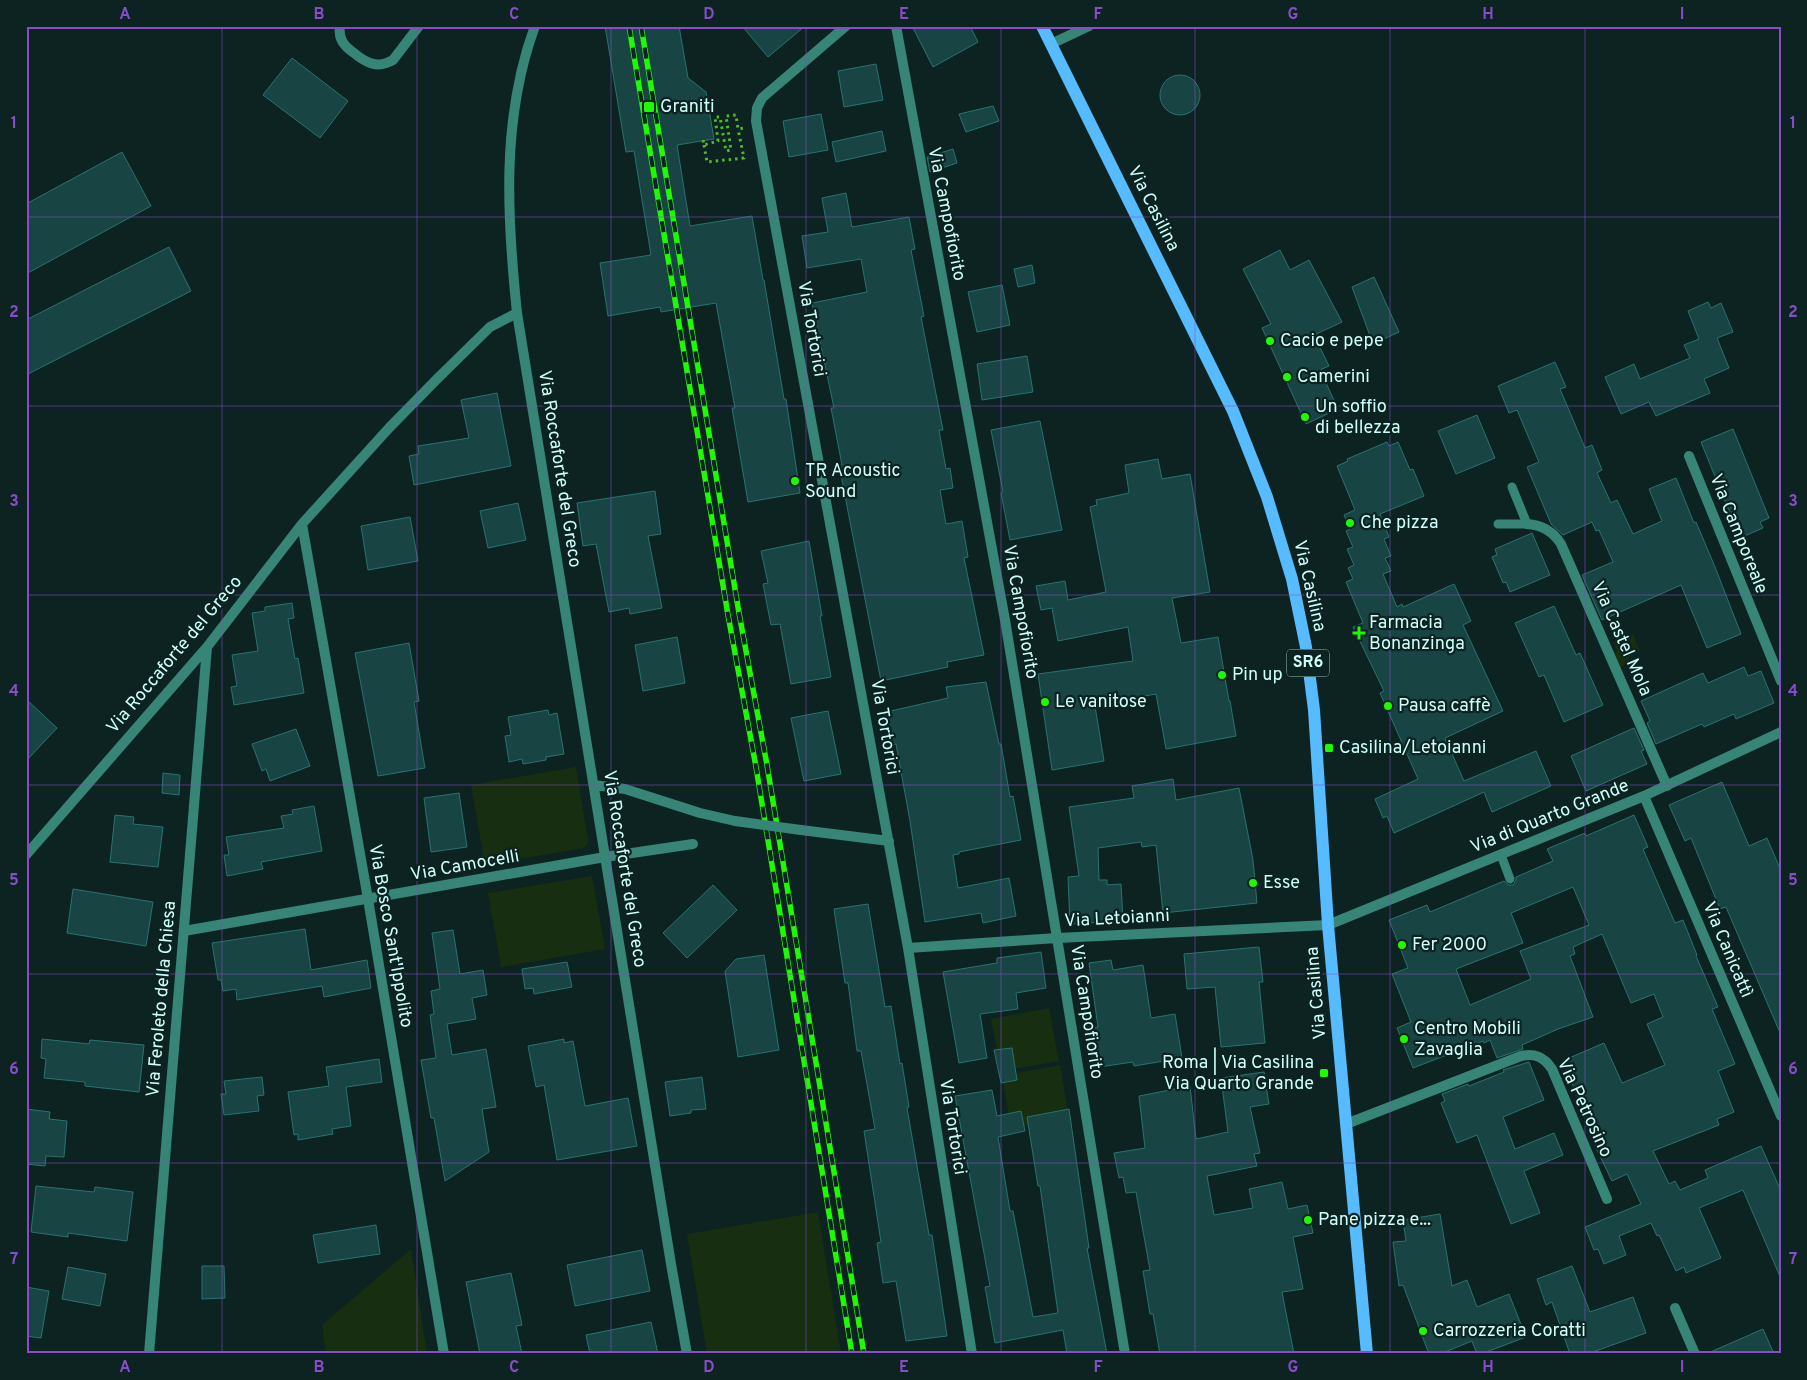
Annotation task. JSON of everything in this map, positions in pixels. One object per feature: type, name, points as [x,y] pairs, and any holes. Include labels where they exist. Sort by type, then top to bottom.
[{"type":"main road","name":"Via Casilina","points":[[1042,26],[1219,380],[1246,440],[1273,514],[1296,597],[1309,666],[1316,728],[1328,925],[1367,1354]]},
{"type":"street","points":[[340,26],[340,35],[344,45],[365,62],[376,65],[393,60],[420,26]]},
{"type":"street","points":[[517,313],[509,238],[511,148],[519,83],[535,26]]},
{"type":"street","name":"Via Tortorici","points":[[846,26],[766,95],[757,108],[757,126],[908,948],[972,1354]]},
{"type":"street","name":"Via Campofiorito","points":[[896,26],[1002,602],[1126,1354]]},
{"type":"street","points":[[1051,44],[1089,26]]},
{"type":"street","name":"Via Roccaforte del Greco","points":[[26,855],[207,648],[302,524],[437,379],[490,327],[517,313],[687,1354]]},
{"type":"street","name":"Via Camporeale","points":[[1689,456],[1781,681]]},
{"type":"street","name":"Via Bosco Sant'Ippolito","points":[[302,524],[368,899],[444,1354]]},
{"type":"street","name":"Via Castel Mola","points":[[1527,524],[1547,529],[1561,544],[1668,786]]},
{"type":"street","name":"Via Feroleto della Chiesa","points":[[149,1354],[207,648]]},
{"type":"street","name":"Via di Quarto Grande","points":[[1328,925],[1668,786],[1781,732]]},
{"type":"street","points":[[594,784],[625,789],[700,813],[735,821],[889,841]]},
{"type":"street","name":"Via Canicattì","points":[[1644,796],[1781,1116]]},
{"type":"street","name":"Via Camocelli","points":[[184,931],[605,857],[693,844]]},
{"type":"street","name":"Via Letoianni","points":[[908,948],[1057,938],[1328,925]]},
{"type":"street","name":"Via Petrosino","points":[[1346,1124],[1521,1056],[1539,1056],[1552,1069],[1607,1199]]},
{"type":"street","points":[[1675,1308],[1695,1354]]},
{"type":"lane","points":[[1498,524],[1527,524],[1512,487]]},
{"type":"lane","points":[[1501,855],[1510,879]]},
{"type":"path","points":[[703,140],[707,162],[744,158],[736,115],[726,116],[730,150],[726,151],[720,117],[715,118],[718,141],[704,145]]},
{"type":"path","points":[[738,129],[757,126]]},
{"type":"green space","points":[[1633,634],[1640,651],[1629,658],[1619,669],[1613,655],[1617,651],[1613,642]]},
{"type":"green space","points":[[576,767],[588,840],[587,845],[583,848],[485,865],[471,785]]},
{"type":"green space","points":[[592,876],[605,949],[501,967],[488,893]]},
{"type":"green space","points":[[1049,1008],[1059,1061],[1001,1071],[991,1019]]},
{"type":"green space","points":[[1060,1065],[1069,1118],[1011,1128],[1002,1076]]},
{"type":"green space","points":[[818,1212],[841,1354],[707,1354],[687,1234]]},
{"type":"green space","points":[[411,1249],[427,1354],[326,1354],[322,1325]]},
{"type":"building","points":[[605,26],[679,26],[688,78],[706,92],[714,139],[677,145],[690,226],[752,216],[784,399],[786,399],[800,493],[748,502],[732,408],[735,408],[716,303],[661,312],[660,307],[608,316],[600,263],[651,255],[634,151],[626,152]]},
{"type":"building","points":[[742,26],[805,26],[768,57]]},
{"type":"building","points":[[912,26],[970,26],[978,42],[933,67]]},
{"type":"building","points":[[292,58],[348,101],[320,138],[263,95]]},
{"type":"building","points":[[876,64],[883,100],[844,107],[838,71]]},
{"type":"building","points":[[1184,75],[1191,78],[1197,84],[1200,95],[1199,103],[1191,112],[1184,115],[1176,115],[1169,112],[1161,103],[1160,91],[1163,84],[1172,76]]},
{"type":"building","points":[[993,106],[999,121],[966,132],[959,114]]},
{"type":"building","points":[[821,114],[828,150],[789,157],[783,121]]},
{"type":"building","points":[[882,131],[886,151],[836,162],[832,142]]},
{"type":"building","points":[[953,149],[957,163],[930,172],[927,157]]},
{"type":"building","points":[[122,152],[151,206],[26,274],[26,204]]},
{"type":"building","points":[[846,193],[852,227],[909,217],[915,249],[911,250],[924,316],[921,317],[943,430],[939,430],[946,469],[950,468],[953,488],[940,490],[946,524],[962,521],[968,557],[964,558],[984,655],[947,662],[948,667],[881,681],[839,465],[842,465],[831,408],[834,408],[812,303],[867,292],[861,259],[807,268],[802,236],[828,232],[822,198]]},
{"type":"building","points":[[169,247],[191,291],[26,375],[26,320]]},
{"type":"building","points":[[1280,250],[1290,270],[1309,260],[1342,322],[1314,335],[1329,366],[1320,370],[1338,409],[1306,424],[1262,328],[1271,324],[1243,269]]},
{"type":"building","points":[[1032,265],[1035,283],[1018,287],[1014,269]]},
{"type":"building","points":[[1374,277],[1399,332],[1373,344],[1352,287]]},
{"type":"building","points":[[1002,285],[1010,325],[977,332],[968,292]]},
{"type":"building","points":[[1708,302],[1711,308],[1721,303],[1733,332],[1717,338],[1729,368],[1704,379],[1710,393],[1656,416],[1649,402],[1621,414],[1605,377],[1634,364],[1640,379],[1690,358],[1684,345],[1699,339],[1688,311]]},
{"type":"building","points":[[1027,356],[1033,392],[982,400],[977,364]]},
{"type":"building","points":[[1555,362],[1566,387],[1560,389],[1585,448],[1592,445],[1602,470],[1597,473],[1611,503],[1617,500],[1633,534],[1662,521],[1649,489],[1676,478],[1694,523],[1696,522],[1715,567],[1741,634],[1707,648],[1681,585],[1602,620],[1582,575],[1613,562],[1599,530],[1596,531],[1592,522],[1563,535],[1551,524],[1527,467],[1539,462],[1517,410],[1509,413],[1498,386]]},
{"type":"building","points":[[497,393],[511,466],[414,485],[409,456],[419,454],[418,446],[469,438],[461,400]]},
{"type":"building","points":[[1477,415],[1495,458],[1456,474],[1438,431]]},
{"type":"building","points":[[1040,421],[1062,530],[1010,540],[991,430]]},
{"type":"building","points":[[1733,429],[1769,518],[1760,522],[1763,528],[1740,538],[1701,442]]},
{"type":"building","points":[[1387,442],[1389,446],[1398,442],[1410,470],[1413,469],[1424,496],[1380,514],[1389,537],[1384,539],[1391,556],[1385,558],[1391,571],[1383,574],[1397,607],[1402,604],[1403,607],[1454,584],[1471,621],[1463,625],[1503,711],[1445,738],[1464,781],[1536,751],[1551,786],[1492,812],[1484,792],[1394,833],[1387,816],[1383,818],[1375,799],[1418,779],[1380,693],[1384,691],[1353,627],[1363,623],[1346,582],[1353,579],[1348,568],[1354,565],[1347,549],[1353,547],[1346,531],[1350,529],[1344,515],[1355,510],[1337,466],[1348,461],[1347,459]]},
{"type":"building","points":[[1158,459],[1162,479],[1190,474],[1210,592],[1172,598],[1181,643],[1218,637],[1236,736],[1166,749],[1156,694],[1122,700],[1122,702],[1095,706],[1104,761],[1052,770],[1038,674],[1133,661],[1128,627],[1058,641],[1052,608],[1041,610],[1036,586],[1065,581],[1068,600],[1106,592],[1090,507],[1097,505],[1096,500],[1129,493],[1125,465]]},
{"type":"building","points":[[655,491],[661,534],[648,536],[662,608],[630,614],[629,608],[609,612],[596,544],[583,546],[577,503]]},
{"type":"building","points":[[518,503],[526,540],[488,548],[480,511]]},
{"type":"building","points":[[410,517],[418,561],[368,570],[361,526]]},
{"type":"building","points":[[1532,533],[1550,575],[1510,592],[1506,582],[1503,583],[1492,557],[1497,555],[1495,549]]},
{"type":"building","points":[[809,541],[831,677],[791,684],[780,624],[771,625],[763,584],[768,583],[761,551]]},
{"type":"building","points":[[292,603],[294,618],[288,619],[295,659],[298,658],[304,693],[234,705],[231,687],[237,686],[232,655],[258,651],[252,613],[265,611],[265,607]]},
{"type":"building","points":[[1554,606],[1576,655],[1580,653],[1603,705],[1564,722],[1544,675],[1539,677],[1515,623]]},
{"type":"building","points":[[677,637],[685,683],[643,691],[635,645]]},
{"type":"building","points":[[409,643],[419,701],[414,702],[425,768],[378,776],[355,653]]},
{"type":"building","points":[[1744,667],[1748,676],[1761,671],[1774,703],[1736,719],[1734,714],[1704,727],[1702,724],[1656,744],[1647,723],[1650,721],[1641,701],[1703,673],[1708,683]]},
{"type":"building","points":[[986,682],[999,744],[1001,744],[1010,797],[1013,796],[1021,840],[959,852],[959,854],[953,855],[958,888],[1009,878],[1016,916],[983,923],[981,913],[925,922],[896,744],[893,745],[886,712],[948,698],[946,687]]},
{"type":"building","points":[[26,699],[57,728],[26,761]]},
{"type":"building","points":[[548,710],[549,715],[557,713],[564,754],[546,757],[546,760],[523,764],[522,759],[509,762],[505,736],[511,735],[508,717]]},
{"type":"building","points":[[828,711],[841,774],[804,781],[791,718]]},
{"type":"building","points":[[1634,728],[1644,750],[1641,751],[1647,764],[1586,791],[1571,756]]},
{"type":"building","points":[[296,729],[310,766],[270,781],[266,769],[262,771],[252,744]]},
{"type":"building","points":[[163,773],[180,775],[179,795],[162,793]]},
{"type":"building","points":[[1173,779],[1176,800],[1239,788],[1253,860],[1257,903],[1163,913],[1156,845],[1142,847],[1141,842],[1098,848],[1099,880],[1107,880],[1107,885],[1121,884],[1123,921],[1070,924],[1068,877],[1079,876],[1069,807],[1134,798],[1132,786]]},
{"type":"building","points":[[1722,782],[1749,846],[1767,838],[1781,871],[1781,1035],[1726,907],[1720,909],[1691,838],[1685,841],[1669,805]]},
{"type":"building","points":[[459,793],[467,847],[431,852],[424,798]]},
{"type":"building","points":[[314,806],[322,851],[261,862],[263,869],[227,876],[224,855],[229,855],[226,837],[284,828],[281,816],[293,814],[292,810]]},
{"type":"building","points":[[115,815],[134,817],[133,824],[163,827],[158,867],[110,862]]},
{"type":"building","points":[[1634,815],[1648,847],[1643,849],[1675,923],[1683,920],[1718,1007],[1712,1009],[1735,1064],[1718,1071],[1734,1112],[1717,1119],[1719,1125],[1653,1151],[1669,1184],[1675,1181],[1680,1190],[1708,1178],[1705,1170],[1761,1146],[1781,1191],[1781,1279],[1743,1190],[1699,1208],[1721,1258],[1686,1273],[1684,1267],[1676,1271],[1659,1235],[1657,1236],[1651,1223],[1619,1236],[1626,1255],[1604,1264],[1598,1249],[1594,1250],[1585,1227],[1641,1204],[1627,1174],[1612,1181],[1595,1146],[1599,1145],[1562,1061],[1604,1043],[1622,1083],[1665,1065],[1647,1024],[1663,1017],[1654,994],[1631,1003],[1602,934],[1573,947],[1575,954],[1570,956],[1593,1017],[1558,1029],[1522,1045],[1523,1049],[1497,1058],[1490,1040],[1413,1068],[1397,1028],[1411,1022],[1392,974],[1408,968],[1389,920],[1427,905],[1430,912],[1504,881],[1509,885],[1513,885],[1516,877],[1553,861],[1547,849],[1585,833],[1586,836]],"holes":[[[1573,887],[1589,925],[1520,951],[1531,979],[1470,1005],[1456,969],[1523,943],[1511,913]]]},
{"type":"building","points":[[713,885],[737,910],[687,958],[663,933]]},
{"type":"building","points":[[73,889],[153,902],[146,946],[67,933]]},
{"type":"building","points":[[868,904],[885,1007],[891,1006],[900,1064],[902,1063],[909,1107],[907,1108],[929,1235],[932,1235],[947,1336],[906,1341],[896,1281],[883,1283],[877,1243],[881,1242],[864,1131],[875,1129],[861,1051],[857,1051],[848,983],[845,983],[834,909]]},
{"type":"building","points":[[305,929],[311,970],[367,960],[371,988],[324,997],[322,986],[237,1000],[236,989],[223,991],[221,980],[218,980],[212,943]]},
{"type":"building","points":[[453,930],[460,974],[483,970],[487,995],[472,998],[476,1019],[447,1024],[452,1055],[486,1049],[496,1107],[482,1109],[489,1152],[445,1181],[421,1060],[436,1058],[430,1015],[434,1014],[431,991],[440,989],[432,933]]},
{"type":"building","points":[[1259,947],[1263,982],[1259,982],[1265,1043],[1221,1047],[1215,987],[1187,989],[1184,954]]},
{"type":"building","points":[[1041,952],[1046,988],[1016,993],[1018,1009],[980,1014],[987,1058],[959,1063],[943,972],[997,963],[997,958]]},
{"type":"building","points":[[764,955],[779,1050],[738,1057],[725,971],[736,959]]},
{"type":"building","points":[[1111,960],[1113,970],[1143,965],[1151,1018],[1175,1014],[1182,1058],[1134,1066],[1133,1062],[1099,1067],[1093,1028],[1098,1027],[1089,963]]},
{"type":"building","points":[[567,962],[572,987],[534,994],[533,988],[525,989],[522,969]]},
{"type":"building","points":[[42,1039],[89,1044],[90,1040],[144,1045],[139,1092],[85,1086],[85,1082],[44,1078],[46,1059],[41,1058]]},
{"type":"building","points":[[564,1039],[564,1043],[573,1041],[585,1106],[628,1098],[637,1146],[557,1160],[544,1085],[536,1087],[528,1046]]},
{"type":"building","points":[[1012,1048],[1017,1080],[1001,1083],[994,1050]]},
{"type":"building","points":[[379,1059],[382,1082],[346,1087],[351,1126],[332,1129],[333,1134],[298,1140],[298,1134],[294,1135],[288,1092],[329,1086],[326,1067]]},
{"type":"building","points":[[1529,1062],[1544,1100],[1503,1117],[1515,1149],[1554,1133],[1563,1155],[1524,1171],[1540,1213],[1511,1224],[1477,1135],[1457,1143],[1441,1103],[1445,1101],[1442,1094],[1468,1084],[1469,1086],[1504,1072],[1503,1070]]},
{"type":"building","points":[[1264,1072],[1269,1104],[1250,1107],[1260,1153],[1254,1154],[1257,1166],[1207,1176],[1214,1215],[1253,1208],[1249,1189],[1282,1182],[1288,1209],[1307,1205],[1313,1233],[1293,1237],[1303,1289],[1282,1292],[1294,1354],[1160,1354],[1153,1314],[1150,1314],[1143,1271],[1150,1270],[1136,1192],[1126,1193],[1123,1177],[1119,1178],[1114,1153],[1145,1148],[1139,1096],[1190,1086],[1196,1139],[1228,1132],[1221,1078]]},
{"type":"building","points":[[262,1077],[264,1095],[257,1096],[259,1111],[224,1115],[221,1094],[226,1094],[224,1081]]},
{"type":"building","points":[[702,1077],[706,1109],[691,1110],[691,1113],[670,1116],[665,1082]]},
{"type":"building","points":[[992,1090],[997,1116],[1021,1111],[1025,1131],[998,1137],[1010,1211],[1013,1211],[1033,1317],[1058,1313],[1040,1186],[1038,1186],[1027,1117],[1069,1109],[1089,1248],[1087,1248],[1107,1354],[1067,1354],[1063,1330],[995,1343],[985,1287],[990,1286],[955,1096]]},
{"type":"building","points":[[26,1109],[50,1112],[49,1119],[67,1121],[64,1157],[46,1156],[45,1166],[26,1164]]},
{"type":"building","points":[[36,1186],[94,1192],[95,1187],[133,1192],[127,1241],[68,1233],[68,1237],[31,1232]]},
{"type":"building","points":[[1440,1214],[1452,1286],[1467,1280],[1477,1307],[1509,1294],[1526,1337],[1481,1354],[1477,1354],[1472,1341],[1440,1354],[1429,1354],[1403,1285],[1399,1286],[1393,1242],[1406,1241],[1403,1220]]},
{"type":"building","points":[[376,1225],[380,1254],[318,1263],[313,1235]]},
{"type":"building","points":[[642,1250],[650,1291],[575,1306],[567,1265]]},
{"type":"building","points":[[202,1266],[224,1266],[225,1298],[202,1299]]},
{"type":"building","points":[[1572,1266],[1590,1312],[1633,1297],[1646,1333],[1587,1354],[1570,1354],[1552,1302],[1546,1305],[1537,1279]]},
{"type":"building","points":[[68,1267],[106,1274],[100,1306],[62,1299]]},
{"type":"building","points":[[511,1273],[522,1325],[516,1326],[522,1354],[480,1354],[466,1282]]},
{"type":"building","points":[[26,1287],[49,1291],[41,1338],[26,1336]]},
{"type":"building","points":[[651,1322],[658,1354],[590,1354],[586,1335]]},
{"type":"building","points":[[1763,1329],[1774,1354],[1706,1354]]},
{"type":"railway","points":[[629,26],[728,615],[756,767],[852,1354]]},
{"type":"railway","points":[[641,26],[739,613],[767,765],[864,1354]]},
{"type":"place","name":"Graniti","points":[[649,107]]},
{"type":"place","name":"Cacio e pepe","points":[[1270,341]]},
{"type":"place","name":"Camerini","points":[[1287,377]]},
{"type":"place","name":"Un soffio di bellezza","points":[[1305,417]]},
{"type":"place","name":"TR Acoustic Sound","points":[[795,481]]},
{"type":"place","name":"Che pizza","points":[[1350,523]]},
{"type":"place","name":"Farmacia Bonanzinga","points":[[1359,633]]},
{"type":"place","name":"Pin up","points":[[1222,675]]},
{"type":"place","name":"Le vanitose","points":[[1045,702]]},
{"type":"place","name":"Pausa caffè","points":[[1388,706]]},
{"type":"place","name":"Casilina/Letoianni","points":[[1329,748]]},
{"type":"place","name":"Esse","points":[[1253,883]]},
{"type":"place","name":"Fer 2000","points":[[1402,945]]},
{"type":"place","name":"Centro Mobili Zavaglia","points":[[1404,1039]]},
{"type":"place","name":"Roma | Via Casilina Via Quarto Grande","points":[[1324,1073]]},
{"type":"place","name":"Pane pizza e...","points":[[1308,1220]]},
{"type":"place","name":"Carrozzeria Coratti","points":[[1423,1331]]}]
